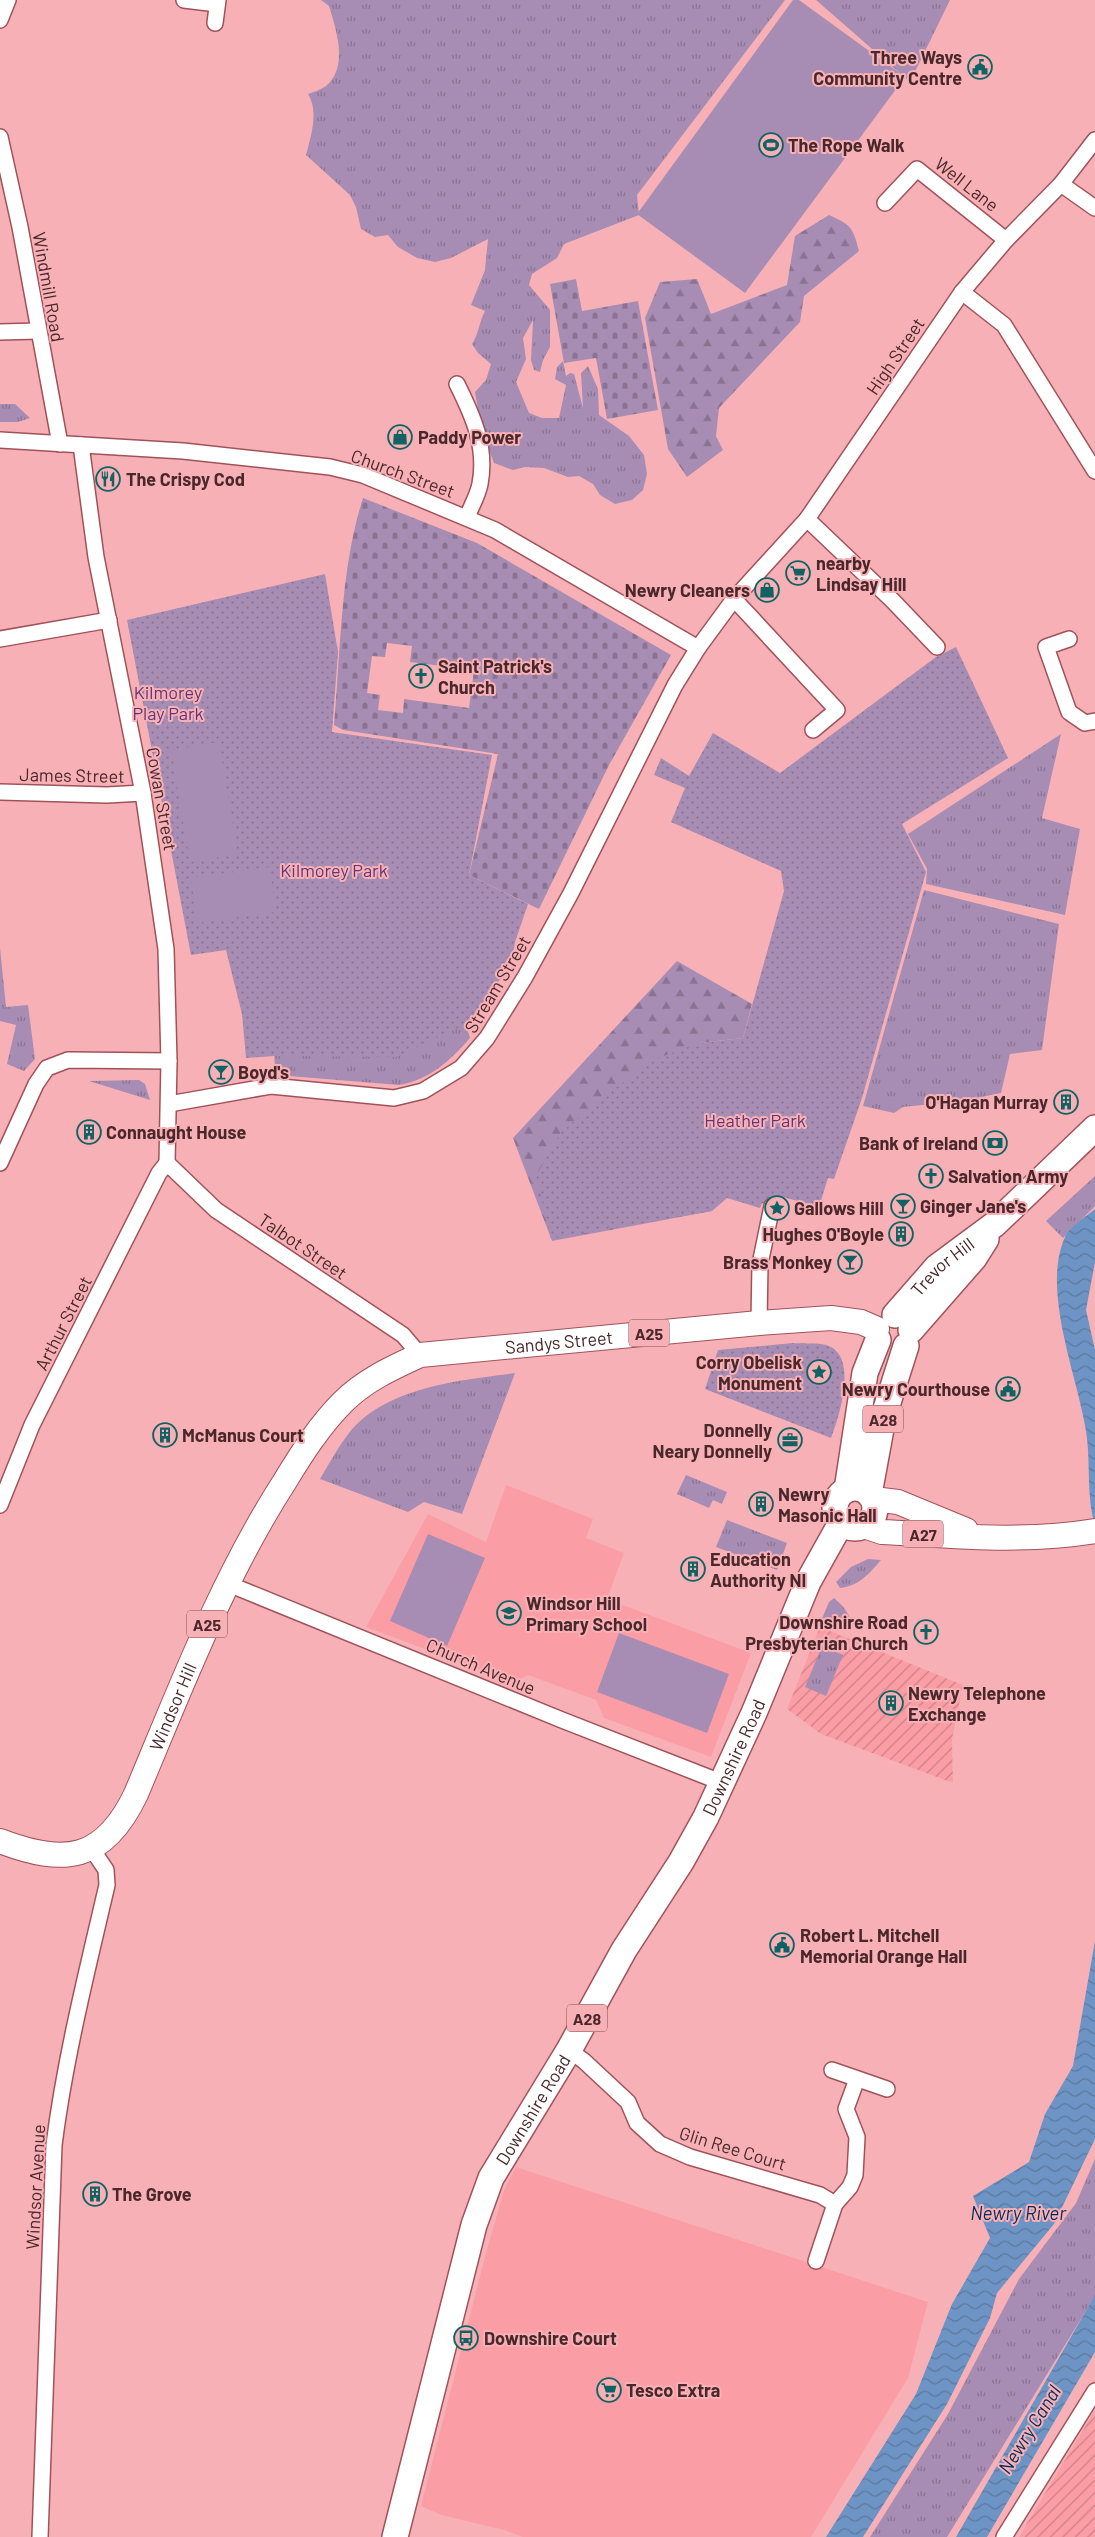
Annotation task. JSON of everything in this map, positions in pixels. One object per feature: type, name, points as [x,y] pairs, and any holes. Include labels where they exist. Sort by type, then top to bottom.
[{"type":"highway","name":"Trevor Hill","points":[[893,1332],[936,1267],[995,1224],[1095,1128]]},
{"type":"highway","name":"Downshire Road","points":[[396,2537],[474,2225],[491,2178],[569,2050],[624,1950],[681,1862],[723,1783],[808,1582],[852,1525],[873,1517],[875,1511],[863,1494],[883,1418],[893,1332]]},
{"type":"highway","name":"Downshire Road","points":[[852,1525],[836,1516],[835,1504],[841,1493],[863,1494]]},
{"type":"main road","name":"Sandys Street","points":[[420,1355],[759,1323],[832,1318],[861,1322],[893,1332]]},
{"type":"main road","name":"Windsor Hill","points":[[0,1841],[38,1854],[62,1856],[92,1849],[116,1829],[127,1813],[192,1657],[226,1583],[272,1501],[311,1439],[337,1409],[377,1375],[420,1355]]},
{"type":"main road","name":"A27","points":[[863,1494],[898,1502],[984,1538]]},
{"type":"main road","name":"A27","points":[[852,1525],[882,1532],[984,1538],[1047,1538],[1094,1531]]},
{"type":"street","points":[[0,20],[8,0]]},
{"type":"street","points":[[184,0],[218,2],[215,23]]},
{"type":"street","name":"Windmill Road","points":[[0,137],[20,227],[60,444]]},
{"type":"street","name":"High Street","points":[[698,648],[734,599],[807,519],[962,292],[1006,240],[1061,184],[1095,140]]},
{"type":"street","name":"Well Lane","points":[[885,203],[917,169],[1006,240]]},
{"type":"street","points":[[1061,184],[1095,208]]},
{"type":"street","points":[[962,292],[1004,325],[1095,471]]},
{"type":"street","points":[[0,332],[38,331]]},
{"type":"street","points":[[457,384],[477,424],[481,460],[480,485],[467,517]]},
{"type":"street","name":"Church Street","points":[[0,440],[183,451],[330,467],[363,475],[495,530],[698,648]]},
{"type":"street","name":"Cowan Street","points":[[81,445],[96,557],[143,793],[166,949],[169,1061],[168,1163]]},
{"type":"street","points":[[807,519],[893,601],[937,647]]},
{"type":"street","points":[[734,599],[837,710],[813,730]]},
{"type":"street","points":[[0,639],[109,620]]},
{"type":"street","points":[[1069,639],[1046,647],[1069,712],[1085,723],[1095,721]]},
{"type":"street","name":"Stream Street","points":[[169,1104],[271,1086],[394,1098],[423,1091],[472,1058],[487,1038],[545,941],[675,686],[698,648]]},
{"type":"street","name":"James Street","points":[[0,792],[107,795],[143,793]]},
{"type":"street","points":[[0,1163],[36,1084],[47,1068],[68,1060],[169,1061]]},
{"type":"street","name":"Talbot Street","points":[[168,1163],[216,1210],[402,1335],[420,1355]]},
{"type":"street","name":"Arthur Street","points":[[0,1505],[32,1425],[159,1173],[168,1163]]},
{"type":"street","points":[[759,1323],[760,1264],[772,1206]]},
{"type":"street","name":"Church Avenue","points":[[226,1583],[562,1720],[723,1783]]},
{"type":"street","name":"Windsor Avenue","points":[[40,2537],[54,2145],[72,2044],[107,1885],[106,1870],[92,1849]]},
{"type":"street","name":"Glin Ree Court","points":[[569,2050],[584,2061],[628,2102],[637,2123],[660,2144],[690,2157],[820,2195],[835,2204]]},
{"type":"street","points":[[832,2070],[887,2089]]},
{"type":"street","points":[[816,2261],[835,2204],[850,2188],[855,2175],[857,2137],[846,2109],[857,2080]]},
{"type":"street","points":[[1004,2537],[1095,2391]]},
{"type":"shaded area","name":"Windsor Hill Primary School","points":[[506,1485],[593,1519],[586,1538],[624,1553],[607,1599],[751,1653],[711,1757],[604,1718],[596,1700],[528,1675],[514,1682],[366,1627],[428,1514],[486,1542]]},
{"type":"shaded area","points":[[820,1627],[963,1685],[952,1739],[953,1783],[821,1734],[787,1709]]},
{"type":"shaded area","points":[[516,2167],[928,2302],[908,2378],[811,2537],[523,2537],[504,2530],[441,2515],[421,2506],[486,2253],[504,2190]]},
{"type":"shaded area","points":[[1095,2410],[1095,2537],[1019,2537],[1029,2520]]},
{"type":"green space","points":[[321,0],[785,0],[637,195],[639,215],[564,244],[557,258],[532,274],[529,285],[550,310],[550,347],[543,360],[540,372],[534,370],[531,360],[533,320],[523,338],[526,359],[516,382],[529,413],[542,418],[559,418],[566,385],[555,379],[557,367],[563,361],[566,376],[570,373],[574,374],[583,408],[581,373],[588,366],[598,389],[599,415],[629,436],[644,455],[647,474],[643,490],[632,500],[615,504],[600,495],[593,484],[579,476],[568,477],[544,468],[525,467],[513,470],[494,463],[482,431],[475,392],[486,380],[491,364],[478,353],[472,344],[485,311],[471,305],[485,270],[488,239],[451,258],[435,262],[417,258],[398,247],[388,235],[375,237],[361,229],[356,207],[350,195],[306,155],[314,116],[308,94],[326,86],[333,78],[339,58],[337,36],[329,6]]},
{"type":"green space","name":"The Rope Walk","points":[[793,0],[799,0],[905,77],[745,293],[637,214]]},
{"type":"green space","points":[[816,0],[950,0],[910,82]]},
{"type":"green space","points":[[829,215],[847,224],[853,232],[859,251],[804,296],[800,322],[719,408],[716,436],[723,450],[687,477],[668,449],[645,318],[660,282],[697,279],[711,314],[787,285],[795,236]]},
{"type":"green space","points":[[576,279],[582,311],[638,301],[658,410],[607,419],[596,358],[564,363],[550,284]]},
{"type":"green space","points":[[0,404],[15,404],[30,418],[18,422],[0,422]]},
{"type":"green space","points":[[363,498],[477,543],[671,655],[609,765],[539,909],[469,875],[498,754],[343,730],[334,725],[342,610],[355,525]],"holes":[[[387,643],[412,646],[410,662],[474,670],[469,708],[404,699],[403,713],[378,710],[380,695],[367,693],[372,656],[385,657]]]},
{"type":"green space","name":"Kilmorey Park","points":[[325,574],[338,652],[332,732],[492,755],[469,875],[528,904],[515,942],[512,959],[479,1015],[466,1024],[397,1057],[274,1056],[246,1058],[242,1014],[226,950],[191,955],[127,620]]},
{"type":"green space","name":"Heather Park","points":[[956,647],[1008,758],[902,824],[926,872],[862,1098],[834,1179],[828,1178],[819,1207],[783,1197],[779,1209],[762,1203],[760,1208],[727,1198],[712,1211],[551,1239],[536,1176],[561,1132],[612,1090],[658,1058],[699,1043],[743,1038],[784,891],[781,871],[671,822],[685,788],[654,775],[661,758],[689,776],[713,733],[780,773],[936,657]]},
{"type":"green space","points":[[1061,734],[1042,818],[1080,829],[1065,915],[926,884],[927,869],[908,834]]},
{"type":"green space","points":[[219,742],[238,854],[190,862],[171,750]]},
{"type":"green space","points":[[270,867],[276,912],[197,923],[191,878]]},
{"type":"green space","points":[[924,890],[1059,924],[1042,1050],[1010,1054],[1001,1093],[962,1101],[903,1107],[894,1113],[863,1106]]},
{"type":"green space","points":[[0,948],[6,1007],[28,1005],[35,1059],[24,1071],[7,1064],[16,1025],[0,1021]]},
{"type":"green space","points":[[677,961],[752,1004],[743,1038],[699,1043],[712,1211],[552,1241],[513,1138]]},
{"type":"green space","points":[[269,972],[462,1010],[470,1038],[447,1062],[429,1074],[420,1079],[399,1085],[289,1076],[275,1067]]},
{"type":"green space","points":[[139,1080],[145,1084],[150,1100],[89,1081]]},
{"type":"green space","points":[[1095,1176],[1095,1206],[1063,1238],[1046,1221]]},
{"type":"green space","points":[[793,1343],[828,1345],[839,1354],[843,1364],[845,1376],[844,1390],[831,1438],[705,1389],[718,1350]]},
{"type":"green space","points":[[515,1373],[462,1514],[424,1502],[408,1512],[320,1479],[349,1433],[364,1418],[383,1405],[425,1388]]},
{"type":"green space","points":[[686,1475],[727,1492],[722,1504],[713,1500],[709,1508],[677,1494]]},
{"type":"green space","points":[[727,1520],[787,1543],[777,1570],[716,1547]]},
{"type":"green space","points":[[428,1534],[485,1558],[447,1646],[390,1621]]},
{"type":"green space","points":[[868,1559],[881,1560],[858,1582],[840,1588],[836,1582],[851,1567]]},
{"type":"green space","points":[[834,1598],[849,1616],[850,1630],[821,1621],[829,1602]]},
{"type":"green space","points":[[619,1633],[729,1674],[707,1733],[597,1692]]},
{"type":"green space","points":[[822,1646],[843,1655],[826,1696],[805,1687]]},
{"type":"green space","points":[[1095,2159],[1095,2296],[947,2537],[870,2537],[948,2414],[1019,2279],[1076,2203]]},
{"type":"water","points":[[1095,1209],[1095,1262],[1086,1310],[1095,1350],[1095,1525],[1090,1502],[1086,1431],[1063,1333],[1057,1282],[1059,1258],[1067,1233]]},
{"type":"water","name":"Newry River","points":[[1095,1941],[1095,2139],[1054,2224],[997,2293],[990,2318],[947,2404],[863,2537],[826,2537],[916,2394],[952,2304],[990,2238],[973,2196],[1029,2162],[1045,2114],[1073,2066]]},
{"type":"water","name":"Newry Canal","points":[[1095,2295],[1095,2352],[987,2537],[956,2537]]},
{"type":"place","name":"Three Ways Community Centre","points":[[980,67]]},
{"type":"place","name":"The Rope Walk","points":[[771,145]]},
{"type":"place","name":"Paddy Power","points":[[400,437]]},
{"type":"place","name":"The Crispy Cod","points":[[108,479]]},
{"type":"place","name":"nearby Lindsay Hill","points":[[798,573]]},
{"type":"place","name":"Newry Cleaners","points":[[767,590]]},
{"type":"place","name":"Saint Patrick's Church","points":[[421,676]]},
{"type":"place","name":"Boyd's","points":[[221,1072]]},
{"type":"place","name":"O'Hagan Murray","points":[[1066,1102]]},
{"type":"place","name":"Connaught House","points":[[89,1132]]},
{"type":"place","name":"Bank of Ireland","points":[[995,1143]]},
{"type":"place","name":"Salvation Army","points":[[931,1176]]},
{"type":"place","name":"Ginger Jane's","points":[[903,1206]]},
{"type":"place","name":"Gallows Hill","points":[[777,1208]]},
{"type":"place","name":"Hughes O'Boyle","points":[[901,1234]]},
{"type":"place","name":"Brass Monkey","points":[[850,1262]]},
{"type":"place","name":"Corry Obelisk Monument","points":[[819,1372]]},
{"type":"place","name":"Newry Courthouse","points":[[1008,1389]]},
{"type":"place","name":"McManus Court","points":[[165,1435]]},
{"type":"place","name":"Donnelly Neary Donnelly","points":[[790,1440]]},
{"type":"place","name":"Newry Masonic Hall","points":[[761,1504]]},
{"type":"place","name":"Education Authority NI","points":[[693,1569]]},
{"type":"place","name":"Windsor Hill Primary School","points":[[509,1613]]},
{"type":"place","name":"Downshire Road Presbyterian Church","points":[[926,1632]]},
{"type":"place","name":"Newry Telephone Exchange","points":[[891,1703]]},
{"type":"place","name":"Robert L. Mitchell Memorial Orange Hall","points":[[782,1945]]},
{"type":"place","name":"The Grove","points":[[95,2194]]},
{"type":"place","name":"Downshire Court","points":[[466,2338]]},
{"type":"place","name":"Tesco Extra","points":[[609,2390]]},
{"type":"park label","name":"Kilmorey Play Park","points":[[168,702]]}]
